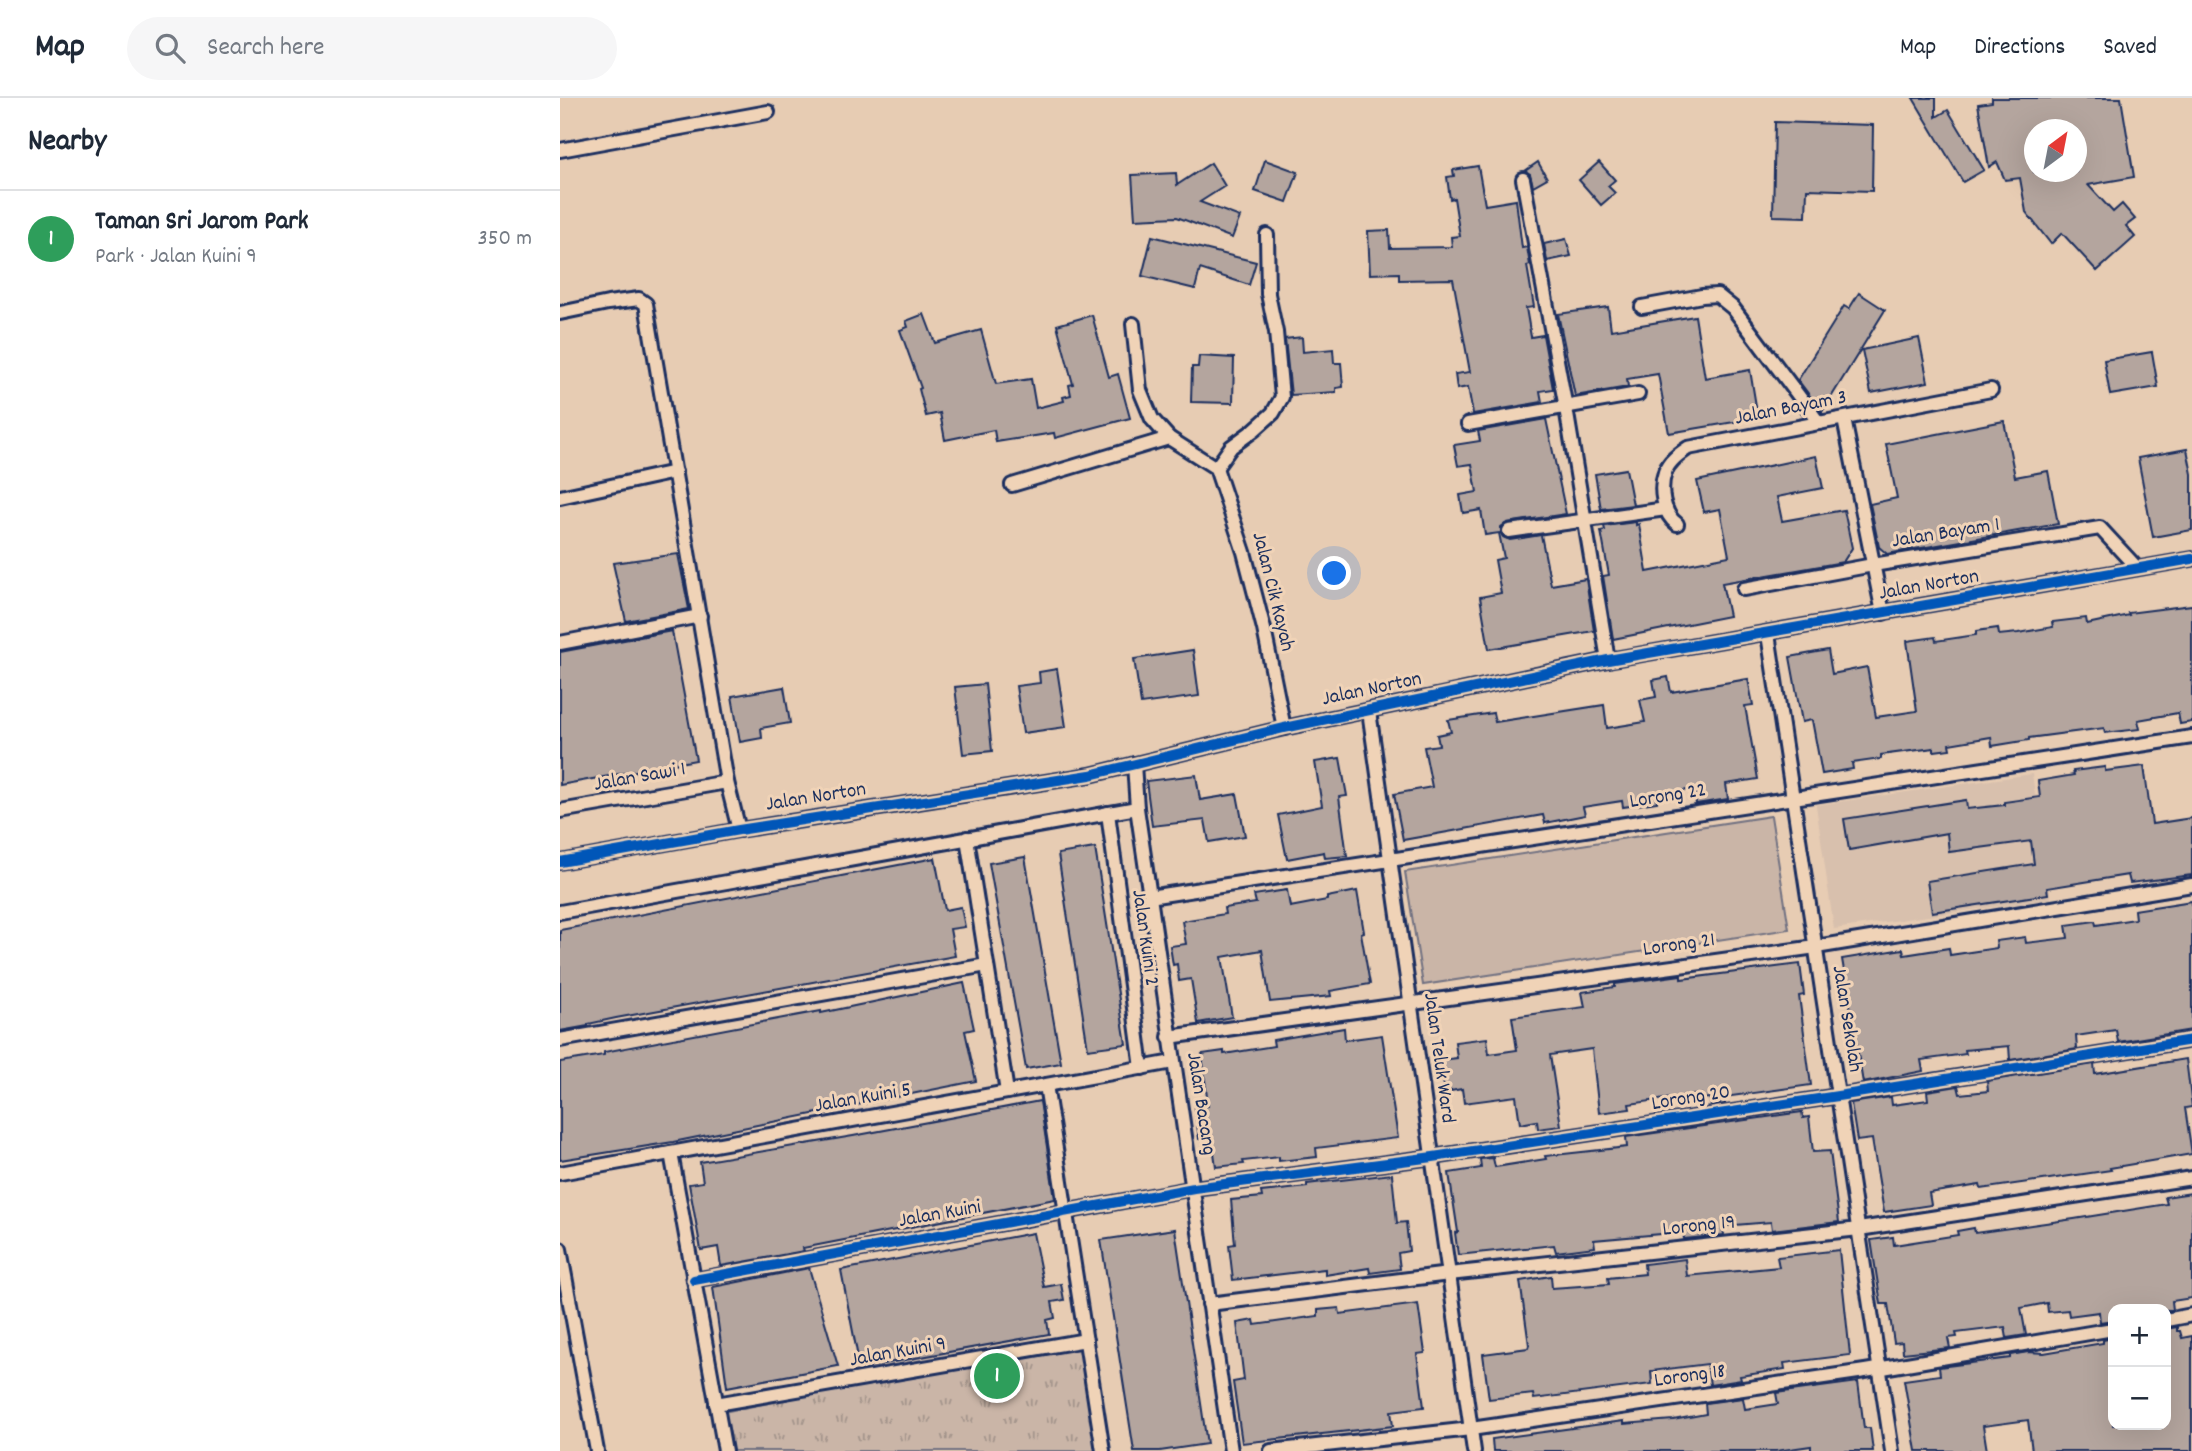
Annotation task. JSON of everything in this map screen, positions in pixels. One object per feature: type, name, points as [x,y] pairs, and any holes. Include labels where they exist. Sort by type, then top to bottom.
[{"type":"street","points":[[560,150],[768,112]]},
{"type":"street","points":[[1523,179],[1586,520],[1608,660]]},
{"type":"street","points":[[1133,324],[1140,390],[1152,419],[1169,438],[1216,468],[1231,447],[1273,413],[1282,397],[1276,332],[1268,294],[1268,235]]},
{"type":"street","points":[[1642,307],[1717,295],[1733,308],[1819,424]]},
{"type":"street","points":[[560,313],[639,299],[646,304],[727,782],[739,830]]},
{"type":"street","name":"Jalan Bayam 3","points":[[1666,509],[1663,490],[1665,472],[1675,457],[1688,448],[1991,390]]},
{"type":"street","points":[[1468,424],[1638,394]]},
{"type":"street","points":[[1844,419],[1883,613]]},
{"type":"street","points":[[1012,485],[1169,438]]},
{"type":"street","name":"Jalan Cik Kayah","points":[[1216,468],[1244,552],[1264,629],[1284,728]]},
{"type":"street","points":[[560,497],[675,472]]},
{"type":"street","points":[[1509,531],[1666,509],[1670,519],[1677,524]]},
{"type":"street","name":"Jalan Bayam 1","points":[[1744,589],[2100,528],[2137,568]]},
{"type":"street","name":"Jalan Norton","points":[[560,862],[739,830],[1090,775],[1284,728],[1608,660],[2192,559]]},
{"type":"street","points":[[560,643],[700,615]]},
{"type":"street","name":"Jalan Sekolah","points":[[1768,634],[1892,1451]]},
{"type":"street","name":"Jalan Teluk Ward","points":[[1369,711],[1475,1451]]},
{"type":"street","name":"Lorong 22","points":[[1149,897],[2192,737]]},
{"type":"street","name":"Jalan Bacang","points":[[1134,764],[1149,897],[1231,1451]]},
{"type":"street","name":"Jalan Sawi 1","points":[[560,811],[727,782]]},
{"type":"street","points":[[560,912],[1137,808]]},
{"type":"street","name":"Jalan Kuini 2","points":[[1108,813],[1142,1068]]},
{"type":"street","points":[[968,838],[1007,1092]]},
{"type":"street","name":"Lorong 21","points":[[1169,1037],[1816,947],[2192,885]]},
{"type":"street","points":[[560,1040],[987,965]]},
{"type":"street","name":"Lorong 20","points":[[1194,1188],[1433,1157],[2192,1040]]},
{"type":"street","name":"Jalan Kuini 5","points":[[560,1173],[1173,1062]]},
{"type":"street","points":[[1046,1085],[1103,1451]]},
{"type":"street","points":[[671,1153],[724,1451]]},
{"type":"street","name":"Lorong 19","points":[[1209,1304],[1858,1228],[2192,1178]]},
{"type":"street","name":"Jalan Kuini","points":[[694,1280],[1194,1188]]},
{"type":"street","points":[[560,1249],[597,1451]]},
{"type":"street","points":[[2171,1319],[2192,1315]]},
{"type":"street","name":"Lorong 18","points":[[1271,1451],[1471,1429],[1880,1368],[2108,1330]]},
{"type":"street","name":"Jalan Kuini 9","points":[[716,1404],[1086,1340]]},
{"type":"shaded area","points":[[2032,774],[2051,899],[1834,929],[1816,805]]},
{"type":"green space","points":[[1771,816],[1789,929],[1423,985],[1405,872]]},
{"type":"green space","points":[[1086,1340],[1103,1451],[725,1451],[718,1413]]},
{"type":"building","points":[[1913,98],[1936,98],[1936,117],[1948,110],[1984,170],[1963,182]]},
{"type":"building","points":[[1992,98],[2121,98],[2134,177],[2088,185],[2113,212],[2122,204],[2135,219],[2126,226],[2135,237],[2097,271],[2062,233],[2051,244],[2026,212],[2020,178],[2005,180],[1997,162],[1989,167],[1978,104],[1992,102]]},
{"type":"building","points":[[1775,122],[1873,125],[1872,191],[1807,189],[1806,217],[1773,216]]},
{"type":"building","points":[[1265,160],[1298,172],[1287,202],[1255,191]]},
{"type":"building","points":[[1538,162],[1547,178],[1533,186],[1530,174],[1525,171]]},
{"type":"building","points":[[1599,162],[1615,180],[1608,186],[1615,193],[1601,205],[1579,180]]},
{"type":"building","points":[[1211,163],[1225,186],[1200,202],[1240,217],[1232,238],[1177,217],[1135,219],[1132,175],[1176,173],[1177,185]]},
{"type":"building","points":[[1478,166],[1485,205],[1516,200],[1522,248],[1527,247],[1530,265],[1527,266],[1534,307],[1526,308],[1531,337],[1543,335],[1553,389],[1540,391],[1542,402],[1473,414],[1468,387],[1457,389],[1455,374],[1470,372],[1453,279],[1399,280],[1399,273],[1370,274],[1368,231],[1389,230],[1390,248],[1452,247],[1451,237],[1460,236],[1454,198],[1450,199],[1447,177],[1454,176],[1453,170]]},
{"type":"building","points":[[1152,236],[1256,262],[1249,285],[1200,269],[1195,289],[1142,276]]},
{"type":"building","points":[[1566,239],[1571,256],[1547,261],[1544,244]]},
{"type":"building","points":[[1859,293],[1885,310],[1822,412],[1798,380],[1844,306],[1849,309]]},
{"type":"building","points":[[1608,307],[1611,330],[1695,316],[1705,378],[1750,370],[1758,418],[1669,433],[1658,374],[1627,379],[1628,387],[1575,396],[1558,314]]},
{"type":"building","points":[[924,314],[935,343],[981,330],[996,384],[1031,379],[1036,408],[1064,401],[1063,397],[1071,395],[1069,385],[1073,384],[1057,325],[1092,315],[1109,377],[1118,374],[1130,418],[1055,438],[1054,433],[996,442],[994,430],[945,440],[940,413],[926,416],[919,389],[921,388],[900,330],[908,327],[906,321]]},
{"type":"building","points":[[1302,337],[1303,352],[1333,349],[1334,363],[1341,363],[1343,387],[1336,388],[1336,392],[1291,395],[1285,339]]},
{"type":"building","points":[[1919,338],[1928,382],[1871,393],[1862,350]]},
{"type":"building","points":[[2152,352],[2158,387],[2110,395],[2104,360]]},
{"type":"building","points":[[1199,356],[1234,358],[1233,403],[1191,402],[1192,367],[1198,367]]},
{"type":"building","points":[[1546,419],[1566,514],[1507,523],[1501,527],[1501,533],[1510,540],[1541,535],[1551,585],[1586,579],[1594,631],[1489,649],[1480,597],[1501,593],[1495,560],[1504,558],[1499,533],[1485,535],[1481,510],[1463,513],[1460,495],[1477,492],[1472,464],[1458,466],[1454,445],[1480,441],[1478,431]]},
{"type":"building","points":[[2004,421],[2015,477],[2048,471],[2058,524],[1887,554],[1879,547],[1870,504],[1897,498],[1886,444]]},
{"type":"building","points":[[2187,449],[2192,474],[2192,530],[2153,537],[2138,458]]},
{"type":"building","points":[[1816,456],[1823,488],[1777,497],[1782,521],[1844,510],[1852,548],[1843,562],[1722,583],[1729,616],[1613,639],[1603,576],[1609,575],[1601,531],[1605,530],[1604,526],[1636,522],[1636,525],[1639,524],[1647,572],[1729,556],[1720,509],[1704,512],[1697,481]]},
{"type":"building","points":[[1626,469],[1633,505],[1601,509],[1595,474]]},
{"type":"building","points":[[678,554],[689,609],[626,621],[613,563]]},
{"type":"building","points":[[2192,605],[2192,722],[2180,724],[2178,713],[2138,720],[2140,729],[2105,733],[2104,728],[1992,746],[1991,737],[1949,744],[1950,749],[1934,751],[1934,748],[1881,755],[1881,759],[1852,763],[1853,769],[1822,774],[1812,720],[1802,722],[1790,657],[1828,650],[1832,674],[1867,667],[1876,717],[1917,711],[1907,641],[1935,637],[1936,641],[1976,635],[1976,631],[1998,628],[1999,635],[2018,633],[2053,627],[2052,622],[2086,618],[2087,624],[2129,615],[2128,613]]},
{"type":"building","points":[[672,631],[696,760],[560,785],[560,652]]},
{"type":"building","points":[[1193,650],[1199,696],[1141,704],[1134,659]]},
{"type":"building","points":[[1057,669],[1066,727],[1023,733],[1016,686],[1040,683],[1039,672]]},
{"type":"building","points":[[1668,677],[1671,692],[1748,679],[1753,705],[1745,706],[1758,779],[1726,784],[1728,799],[1696,804],[1694,789],[1656,795],[1657,802],[1623,807],[1622,801],[1583,807],[1585,815],[1545,823],[1543,815],[1403,840],[1394,794],[1432,787],[1424,747],[1439,745],[1437,735],[1451,732],[1448,720],[1493,713],[1495,722],[1604,705],[1607,728],[1645,722],[1640,700],[1656,697],[1653,680]]},
{"type":"building","points":[[985,684],[992,751],[963,754],[955,687]]},
{"type":"building","points":[[784,687],[790,723],[761,728],[762,738],[740,742],[732,696]]},
{"type":"building","points":[[1340,758],[1347,796],[1339,797],[1347,856],[1325,858],[1324,852],[1287,859],[1278,815],[1322,806],[1315,762]]},
{"type":"building","points":[[2144,766],[2152,824],[2192,818],[2192,875],[2130,883],[2128,875],[2047,888],[2048,894],[1932,912],[1927,881],[2034,864],[2031,841],[1949,852],[1947,833],[1849,850],[1844,819],[1966,800],[1967,809],[2004,805],[2004,802],[2040,797],[2038,781],[2074,775],[2073,771],[2105,767],[2105,771]]},
{"type":"building","points":[[1196,775],[1200,800],[1237,794],[1245,836],[1209,842],[1205,820],[1152,826],[1146,781]]},
{"type":"building","points":[[1095,848],[1126,1044],[1088,1049],[1058,854]]},
{"type":"building","points":[[1025,857],[1061,1063],[1026,1069],[989,863]]},
{"type":"building","points":[[935,858],[945,910],[961,907],[965,927],[950,929],[955,956],[616,1018],[560,1031],[560,930]]},
{"type":"building","points":[[1287,890],[1290,907],[1357,891],[1370,984],[1330,991],[1331,996],[1270,1002],[1262,950],[1222,957],[1232,1017],[1198,1023],[1191,979],[1179,981],[1177,964],[1173,965],[1170,946],[1186,944],[1182,921],[1225,914],[1224,908],[1256,903],[1254,895]]},
{"type":"building","points":[[2192,901],[2192,1030],[2118,1042],[2116,1030],[2076,1036],[2077,1049],[2010,1060],[2009,1046],[1965,1050],[1966,1054],[1921,1060],[1923,1071],[1863,1083],[1842,959],[1903,949],[1904,955],[1949,948],[1950,955],[1997,948],[1996,941],[2025,937],[2026,943],[2068,938],[2066,925],[2095,921],[2096,925],[2135,919],[2134,910]]},
{"type":"building","points":[[1800,964],[1804,995],[1799,996],[1811,1085],[1724,1097],[1725,1104],[1711,1106],[1709,1098],[1702,1099],[1701,1094],[1629,1104],[1630,1109],[1599,1113],[1592,1049],[1550,1055],[1561,1126],[1538,1129],[1537,1121],[1520,1124],[1516,1096],[1464,1103],[1462,1089],[1445,1092],[1440,1060],[1457,1058],[1455,1042],[1487,1038],[1489,1054],[1517,1050],[1512,1017],[1585,1007],[1582,992],[1615,987],[1615,984],[1681,975],[1681,979]]},
{"type":"building","points":[[964,983],[974,1029],[965,1031],[976,1081],[673,1142],[560,1160],[560,1062]]},
{"type":"building","points":[[1344,1028],[1345,1040],[1382,1035],[1398,1138],[1316,1148],[1317,1157],[1279,1161],[1279,1157],[1216,1167],[1212,1138],[1199,1139],[1195,1108],[1208,1106],[1202,1054],[1224,1051],[1224,1054],[1274,1046],[1273,1040]]},
{"type":"building","points":[[2186,1059],[2192,1107],[2185,1108],[2192,1154],[2110,1168],[2111,1170],[1981,1189],[1980,1185],[1929,1193],[1931,1205],[1884,1212],[1872,1139],[1857,1141],[1851,1103],[1891,1097],[1892,1105],[1928,1100],[1927,1091],[1958,1086],[1960,1094],[1988,1091],[1987,1081],[2094,1064],[2095,1074]]},
{"type":"building","points":[[1040,1101],[1055,1199],[721,1266],[718,1247],[701,1250],[689,1184],[703,1182],[700,1162]]},
{"type":"building","points":[[1802,1112],[1803,1118],[1809,1117],[1813,1152],[1830,1151],[1839,1222],[1772,1230],[1771,1222],[1723,1226],[1724,1235],[1684,1239],[1683,1232],[1594,1240],[1595,1247],[1556,1252],[1554,1245],[1458,1255],[1455,1233],[1458,1232],[1449,1173],[1481,1168],[1480,1159],[1493,1158],[1495,1167],[1546,1159],[1545,1156],[1627,1147],[1626,1137]]},
{"type":"building","points":[[1392,1174],[1397,1223],[1406,1222],[1409,1251],[1398,1253],[1400,1269],[1370,1273],[1369,1268],[1325,1275],[1325,1269],[1233,1280],[1229,1245],[1235,1244],[1231,1200],[1262,1197],[1261,1192],[1307,1187],[1307,1184]]},
{"type":"building","points":[[2192,1193],[2192,1298],[2172,1301],[2173,1310],[2171,1304],[2108,1304],[2108,1321],[2100,1322],[2099,1312],[2069,1316],[2068,1310],[2048,1312],[2047,1303],[2021,1308],[2026,1335],[2007,1338],[2005,1327],[1956,1333],[1957,1337],[1948,1338],[1950,1348],[1903,1353],[1902,1342],[1894,1343],[1888,1304],[1881,1304],[1871,1240],[1893,1237],[1894,1245],[1958,1235],[1957,1231],[1974,1228],[1975,1233],[2074,1219],[2167,1204],[2165,1197]]},
{"type":"building","points":[[1175,1229],[1207,1444],[1160,1451],[1134,1451],[1101,1240]]},
{"type":"building","points":[[1033,1233],[1044,1287],[1061,1284],[1064,1300],[1052,1302],[1055,1318],[1047,1320],[1049,1334],[860,1368],[841,1270]]},
{"type":"building","points":[[1839,1250],[1850,1355],[1784,1363],[1785,1369],[1740,1376],[1741,1380],[1710,1385],[1707,1364],[1651,1371],[1652,1384],[1534,1399],[1533,1394],[1489,1399],[1483,1354],[1528,1348],[1529,1345],[1520,1281],[1551,1276],[1552,1288],[1609,1284],[1608,1278],[1645,1274],[1644,1264],[1685,1259],[1687,1276],[1779,1267],[1777,1257]]},
{"type":"building","points":[[809,1268],[838,1366],[727,1387],[713,1287]]},
{"type":"building","points":[[1418,1304],[1425,1353],[1417,1354],[1424,1407],[1391,1411],[1393,1426],[1242,1443],[1233,1382],[1244,1380],[1237,1323],[1254,1320],[1255,1325],[1318,1316],[1318,1310],[1339,1308],[1340,1314]]},
{"type":"building","points":[[2177,1327],[2182,1338],[2192,1336],[2192,1451],[2032,1451],[2028,1420],[1983,1426],[1987,1451],[1916,1451],[1904,1380],[1940,1375],[1939,1367],[2010,1358],[2010,1355],[2028,1352],[2044,1353],[2103,1343],[2103,1340],[2108,1339],[2108,1430],[2171,1430],[2171,1328]]},
{"type":"building","points":[[1858,1382],[1864,1428],[1870,1428],[1873,1451],[1811,1451],[1811,1446],[1776,1451],[1493,1451],[1492,1439],[1624,1421],[1624,1424],[1673,1420],[1706,1414],[1705,1403],[1743,1398],[1745,1409],[1778,1404],[1776,1393]]},
{"type":"cycle path","points":[[560,862],[739,830],[1090,775],[1284,728],[1608,660],[2192,559]]},
{"type":"cycle path","points":[[694,1280],[1194,1188],[1433,1157],[2192,1040]]},
{"type":"place","name":"Taman Sri Jarom Park","points":[[997,1376]]}]
